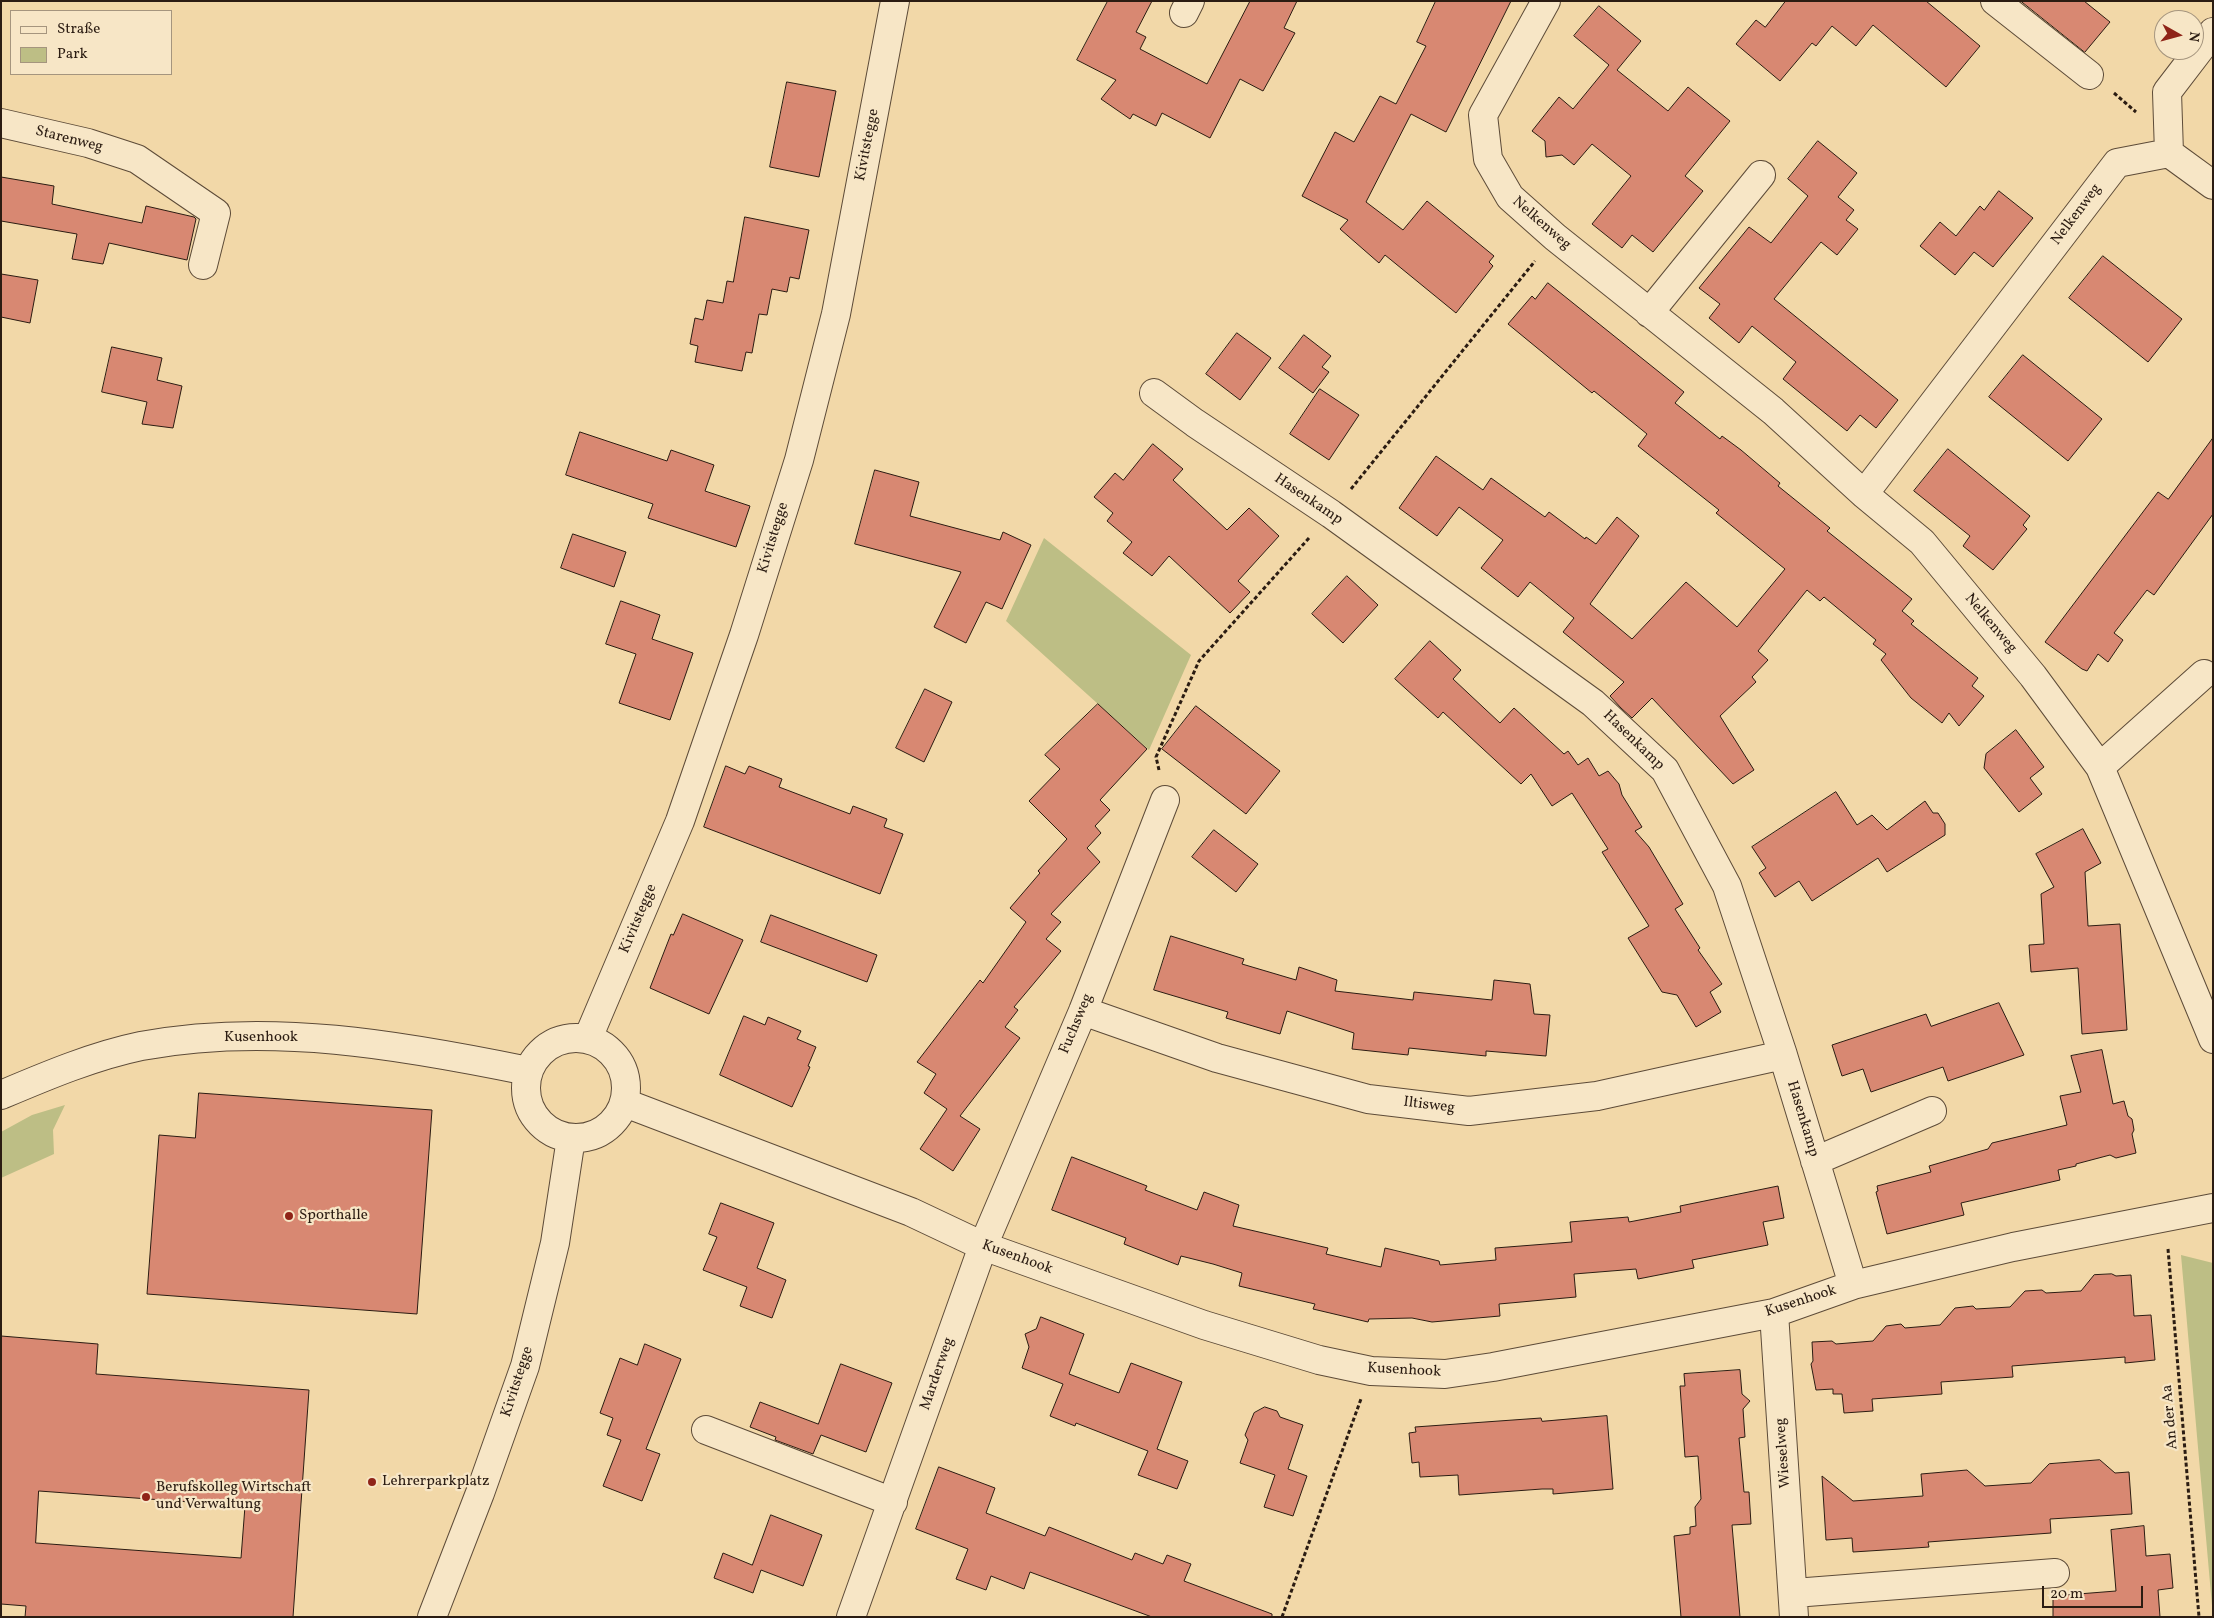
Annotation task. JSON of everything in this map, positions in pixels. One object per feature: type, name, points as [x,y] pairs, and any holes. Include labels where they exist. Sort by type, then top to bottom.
[{"type":"street","name":"Nelkenweg","points":[[1546,1],[1483,115],[1488,159],[1510,197],[1554,237],[1773,411],[1864,494],[1922,542],[2033,676],[2100,767],[2213,1039]]},
{"type":"street","points":[[1995,1],[2090,75]]},
{"type":"street","name":"Kivitstegge","points":[[588,1038],[680,821],[744,636],[799,460],[836,314],[898,7]]},
{"type":"street","points":[[2213,32],[2167,92],[2170,153],[2213,185]]},
{"type":"street","name":"Starenweg","points":[[1,123],[88,143],[137,159],[216,213],[203,265]]},
{"type":"street","name":"Nelkenweg","points":[[1864,494],[2117,162],[2170,153]]},
{"type":"street","points":[[1649,313],[1761,175]]},
{"type":"street","name":"Hasenkamp","points":[[1154,393],[1195,424],[1331,514],[1593,702],[1665,770],[1727,886],[1783,1055],[1852,1285]]},
{"type":"street","points":[[2100,767],[2204,674]]},
{"type":"street","name":"Fuchsweg","points":[[983,1246],[1083,1011],[1166,800]]},
{"type":"street","name":"Iltisweg","points":[[1083,1011],[1217,1058],[1368,1099],[1469,1111],[1597,1096],[1783,1055]]},
{"type":"street","name":"Kusenhook","points":[[1,1096],[90,1061],[139,1047],[193,1038],[268,1036],[345,1040],[420,1049],[528,1071]]},
{"type":"street","points":[[567,1038],[588,1038],[603,1045],[619,1059],[626,1079],[625,1103],[619,1115],[603,1130],[585,1138],[571,1138],[556,1134],[541,1124],[531,1110],[526,1096],[528,1071],[536,1058],[551,1044],[567,1038]]},
{"type":"street","name":"Kusenhook","points":[[625,1103],[911,1212],[983,1246],[1204,1325],[1319,1360],[1372,1371],[1445,1374],[1493,1367],[1774,1312],[1852,1285],[2013,1247],[2213,1208]]},
{"type":"street","points":[[1815,1161],[1932,1110]]},
{"type":"street","name":"Kivitstegge","points":[[432,1617],[525,1366],[556,1243],[571,1138]]},
{"type":"street","name":"Marderweg","points":[[852,1617],[983,1246]]},
{"type":"street","name":"Wieselweg","points":[[1774,1312],[1794,1605],[2055,1573]]},
{"type":"street","points":[[706,1430],[893,1502]]},
{"type":"path","points":[[2090,75],[2129,105],[2170,153]]},
{"type":"path","name":"An der Aa","points":[[2166,1216],[2199,1617]]},
{"type":"path","points":[[1282,1617],[1372,1371]]},
{"type":"green space","points":[[1044,538],[1191,655],[1149,750],[1006,621]]},
{"type":"green space","points":[[65,1105],[53,1130],[54,1154],[1,1178],[1,1132],[32,1115]]},
{"type":"green space","points":[[2181,1255],[2213,1263],[2213,1617]]},
{"type":"building","points":[[1108,1],[1152,1],[1136,32],[1146,37],[1140,49],[1207,84],[1250,1],[1297,1],[1284,28],[1295,33],[1263,91],[1240,79],[1210,138],[1162,113],[1156,126],[1133,114],[1130,119],[1101,99],[1116,80],[1077,60]]},
{"type":"building","points":[[1436,1],[1511,1],[1446,132],[1411,114],[1366,202],[1403,230],[1427,201],[1494,256],[1489,262],[1493,266],[1456,313],[1385,255],[1379,263],[1340,229],[1348,220],[1302,196],[1335,132],[1354,142],[1380,96],[1396,104],[1426,46],[1417,42]]},
{"type":"building","points":[[1786,1],[1926,1],[1980,46],[1946,87],[1873,25],[1856,46],[1832,26],[1816,46],[1812,43],[1780,81],[1736,44],[1756,20],[1765,27]]},
{"type":"building","points":[[2021,1],[2084,1],[2110,22],[2085,52]]},
{"type":"building","points":[[1599,6],[1641,41],[1617,70],[1668,111],[1688,87],[1730,121],[1685,176],[1703,191],[1653,252],[1632,235],[1622,248],[1592,224],[1631,176],[1592,144],[1574,165],[1562,155],[1546,157],[1545,141],[1532,131],[1559,97],[1573,109],[1609,65],[1574,36]]},
{"type":"building","points":[[787,82],[836,91],[819,177],[770,167]]},
{"type":"building","points":[[1818,141],[1857,173],[1838,197],[1854,210],[1846,220],[1858,229],[1837,255],[1821,242],[1774,299],[1898,400],[1876,428],[1860,415],[1847,431],[1783,379],[1796,362],[1752,326],[1739,343],[1709,318],[1720,304],[1699,288],[1749,227],[1771,243],[1808,196],[1788,179]]},
{"type":"building","points":[[1,177],[54,186],[52,204],[142,223],[146,206],[194,217],[196,219],[187,260],[109,243],[103,264],[72,259],[77,234],[1,221]]},
{"type":"building","points":[[1999,191],[2033,218],[1993,267],[1974,252],[1955,275],[1920,246],[1940,222],[1956,236],[1980,206],[1984,210]]},
{"type":"building","points":[[745,217],[809,230],[799,279],[790,277],[787,292],[772,289],[767,315],[759,314],[752,353],[746,352],[742,371],[695,362],[698,346],[690,344],[695,318],[703,320],[707,300],[723,303],[727,281],[733,282]]},
{"type":"building","points":[[2103,256],[2182,319],[2148,362],[2069,298]]},
{"type":"building","points":[[1,274],[38,280],[30,323],[1,317]]},
{"type":"building","points":[[1548,283],[1684,392],[1675,403],[1720,439],[1722,436],[1741,450],[1780,483],[1778,486],[1830,528],[1827,531],[1912,599],[1902,611],[1914,621],[1911,624],[1978,678],[1972,686],[1984,696],[1959,726],[1949,713],[1942,723],[1911,698],[1881,660],[1886,654],[1873,644],[1876,640],[1824,597],[1820,601],[1807,590],[1758,651],[1768,660],[1752,677],[1756,682],[1720,716],[1754,770],[1733,784],[1652,698],[1632,718],[1621,708],[1610,696],[1624,682],[1563,632],[1574,618],[1530,582],[1518,597],[1481,568],[1503,540],[1459,507],[1437,536],[1399,508],[1436,456],[1483,490],[1491,478],[1545,517],[1549,512],[1585,539],[1586,537],[1596,544],[1617,517],[1639,536],[1590,604],[1632,639],[1686,582],[1737,627],[1785,569],[1716,513],[1719,510],[1638,446],[1647,434],[1594,391],[1592,393],[1508,324],[1532,296],[1535,299]]},
{"type":"building","points":[[1237,333],[1271,358],[1240,400],[1206,374]]},
{"type":"building","points":[[1304,335],[1331,356],[1322,367],[1329,372],[1313,393],[1279,368]]},
{"type":"building","points":[[112,347],[162,358],[157,380],[182,386],[173,428],[142,424],[147,402],[102,392]]},
{"type":"building","points":[[2023,355],[2102,419],[2068,461],[1989,397]]},
{"type":"building","points":[[1320,389],[1359,415],[1329,460],[1290,434]]},
{"type":"building","points":[[580,432],[667,461],[671,450],[714,465],[705,491],[750,506],[736,547],[648,518],[653,504],[566,475]]},
{"type":"building","points":[[2213,438],[2213,514],[2154,595],[2147,590],[2114,633],[2123,640],[2108,662],[2098,654],[2087,671],[2082,669],[2045,642],[2158,492],[2168,499]]},
{"type":"building","points":[[1153,444],[1183,469],[1173,480],[1227,530],[1249,508],[1279,536],[1238,581],[1250,592],[1230,613],[1169,556],[1152,576],[1123,553],[1132,542],[1107,521],[1113,513],[1094,497],[1115,473],[1123,480]]},
{"type":"building","points":[[1948,449],[2030,516],[2023,525],[2027,529],[1993,570],[1963,546],[1970,536],[1914,491]]},
{"type":"building","points":[[875,470],[919,482],[910,516],[1000,540],[1003,532],[1031,545],[1002,609],[986,602],[966,643],[934,627],[961,572],[855,544]]},
{"type":"building","points":[[573,534],[626,552],[614,587],[561,568]]},
{"type":"building","points":[[1347,576],[1378,605],[1343,643],[1312,614]]},
{"type":"building","points":[[621,601],[660,615],[652,639],[693,653],[670,720],[619,703],[636,654],[606,644]]},
{"type":"building","points":[[1430,641],[1461,670],[1453,679],[1500,723],[1514,708],[1564,754],[1568,751],[1578,765],[1588,758],[1599,776],[1608,771],[1619,784],[1622,795],[1642,827],[1635,831],[1649,847],[1683,904],[1675,909],[1700,948],[1698,950],[1722,984],[1710,992],[1721,1012],[1696,1027],[1677,995],[1662,992],[1628,938],[1649,926],[1602,852],[1608,849],[1572,793],[1552,806],[1531,774],[1521,784],[1443,712],[1438,718],[1395,679]]},
{"type":"building","points":[[925,689],[952,702],[924,762],[896,748]]},
{"type":"building","points":[[1098,704],[1147,749],[1100,800],[1110,810],[1095,826],[1101,833],[1087,848],[1100,862],[1051,914],[1061,922],[1046,939],[1061,951],[1014,1007],[1018,1010],[1005,1027],[1020,1038],[960,1116],[980,1129],[953,1171],[920,1149],[947,1109],[924,1093],[936,1074],[917,1062],[980,980],[983,983],[1026,922],[1010,908],[1040,873],[1038,871],[1067,839],[1029,801],[1060,769],[1045,755]]},
{"type":"building","points":[[1196,706],[1280,771],[1246,814],[1162,749]]},
{"type":"building","points":[[2016,730],[2044,767],[2030,778],[2042,794],[2019,812],[1984,768],[1986,754]]},
{"type":"building","points":[[726,766],[745,774],[749,766],[782,779],[779,787],[850,814],[853,806],[887,819],[884,827],[903,834],[880,894],[704,827]]},
{"type":"building","points":[[1836,792],[1857,825],[1872,815],[1887,830],[1925,801],[1933,813],[1938,813],[1945,824],[1945,835],[1887,872],[1878,858],[1812,901],[1799,881],[1775,897],[1759,873],[1766,868],[1752,847]]},
{"type":"building","points":[[2083,829],[2101,863],[2085,872],[2088,926],[2120,924],[2127,1030],[2082,1034],[2078,968],[2031,972],[2029,945],[2044,944],[2041,894],[2054,887],[2036,854]]},
{"type":"building","points":[[1214,830],[1258,864],[1236,892],[1192,857]]},
{"type":"building","points":[[683,914],[743,940],[709,1014],[650,988],[671,934],[673,935]]},
{"type":"building","points":[[771,915],[877,955],[867,982],[761,942]]},
{"type":"building","points":[[1171,936],[1244,959],[1242,964],[1296,980],[1299,967],[1337,980],[1335,991],[1413,1000],[1414,992],[1492,1000],[1494,980],[1530,984],[1534,1014],[1550,1015],[1546,1056],[1486,1051],[1486,1056],[1409,1048],[1408,1055],[1352,1049],[1354,1033],[1287,1011],[1280,1034],[1226,1018],[1228,1012],[1154,990]]},
{"type":"building","points":[[1999,1003],[2024,1055],[1948,1081],[1943,1067],[1871,1092],[1863,1069],[1842,1076],[1832,1045],[1926,1014],[1931,1026]]},
{"type":"building","points":[[744,1016],[765,1025],[768,1017],[801,1031],[797,1039],[816,1047],[808,1066],[810,1067],[792,1107],[720,1075]]},
{"type":"building","points":[[2102,1050],[2113,1104],[2124,1101],[2128,1116],[2132,1119],[2134,1130],[2132,1134],[2136,1153],[2116,1158],[2110,1155],[2076,1164],[2076,1166],[2058,1170],[2060,1180],[1961,1203],[1964,1215],[1887,1234],[1876,1192],[1878,1191],[1877,1186],[1931,1172],[1929,1166],[1988,1149],[1992,1143],[2067,1125],[2060,1096],[2081,1092],[2071,1056]]},
{"type":"building","name":"Sporthalle","points":[[199,1093],[432,1110],[417,1314],[147,1294],[159,1135],[195,1138]]},
{"type":"building","points":[[1072,1157],[1147,1186],[1145,1190],[1197,1210],[1204,1192],[1239,1205],[1233,1226],[1328,1248],[1326,1254],[1381,1267],[1385,1248],[1439,1261],[1440,1265],[1496,1260],[1495,1248],[1572,1242],[1570,1222],[1628,1217],[1629,1222],[1681,1212],[1680,1206],[1778,1186],[1784,1218],[1763,1222],[1768,1245],[1692,1260],[1694,1268],[1638,1279],[1636,1269],[1574,1274],[1576,1297],[1499,1304],[1500,1316],[1432,1322],[1412,1318],[1369,1319],[1368,1322],[1313,1309],[1315,1304],[1239,1286],[1242,1273],[1213,1264],[1181,1256],[1178,1265],[1124,1244],[1126,1238],[1052,1210]]},
{"type":"building","points":[[721,1203],[774,1223],[757,1268],[786,1280],[772,1318],[740,1306],[747,1287],[703,1270],[717,1237],[709,1234]]},
{"type":"building","points":[[2112,1274],[2116,1276],[2131,1275],[2134,1316],[2151,1315],[2155,1360],[2125,1363],[2125,1357],[2012,1366],[2013,1377],[1941,1382],[1942,1394],[1872,1399],[1873,1411],[1844,1413],[1842,1394],[1833,1394],[1833,1389],[1816,1390],[1811,1364],[1813,1361],[1812,1342],[1832,1341],[1836,1344],[1873,1341],[1886,1326],[1901,1324],[1905,1328],[1940,1325],[1955,1308],[1973,1306],[1976,1309],[2010,1307],[2025,1291],[2042,1290],[2046,1293],[2081,1291],[2094,1275]]},
{"type":"building","points":[[1041,1317],[1084,1334],[1069,1374],[1119,1393],[1131,1363],[1182,1382],[1157,1449],[1188,1461],[1177,1489],[1138,1475],[1148,1451],[1076,1423],[1075,1426],[1050,1416],[1063,1384],[1022,1368],[1029,1347],[1025,1334],[1036,1329]]},
{"type":"building","name":"Berufskolleg Wirtschaft und Verwaltung","points":[[1,1336],[98,1344],[96,1374],[309,1390],[293,1617],[25,1617],[26,1606],[1,1604]],"holes":[[[39,1491],[245,1506],[241,1558],[36,1543]]]},
{"type":"building","points":[[645,1344],[681,1359],[646,1449],[660,1454],[642,1501],[603,1486],[621,1440],[607,1435],[613,1418],[600,1413],[620,1358],[637,1365]]},
{"type":"building","points":[[841,1364],[892,1383],[866,1452],[821,1435],[813,1454],[775,1440],[776,1437],[750,1427],[760,1402],[818,1424]]},
{"type":"building","points":[[1740,1370],[1742,1394],[1750,1401],[1743,1409],[1745,1437],[1739,1438],[1744,1492],[1749,1492],[1751,1524],[1732,1525],[1740,1617],[1681,1617],[1674,1536],[1690,1534],[1690,1527],[1696,1526],[1695,1507],[1701,1499],[1698,1456],[1685,1457],[1680,1386],[1685,1386],[1684,1374]]},
{"type":"building","points":[[1265,1407],[1277,1411],[1280,1417],[1303,1425],[1288,1469],[1307,1476],[1293,1516],[1264,1507],[1275,1475],[1240,1463],[1248,1440],[1245,1435],[1254,1413]]},
{"type":"building","points":[[1607,1416],[1613,1489],[1553,1494],[1553,1489],[1542,1489],[1459,1495],[1458,1475],[1420,1477],[1419,1462],[1412,1463],[1409,1433],[1416,1432],[1415,1427],[1541,1418],[1542,1421]]},
{"type":"building","points":[[2100,1460],[2115,1473],[2129,1472],[2132,1514],[2050,1519],[2051,1533],[1928,1542],[1929,1547],[1853,1552],[1852,1538],[1826,1540],[1822,1476],[1853,1501],[1923,1496],[1921,1474],[1967,1470],[1985,1486],[2031,1483],[2049,1464]]},
{"type":"building","points":[[939,1467],[995,1488],[986,1513],[1045,1536],[1049,1527],[1132,1560],[1135,1553],[1163,1564],[1167,1555],[1191,1564],[1184,1581],[1272,1614],[1272,1617],[1152,1617],[1030,1572],[1024,1589],[991,1576],[986,1590],[956,1579],[968,1549],[916,1529]]},
{"type":"building","points":[[771,1515],[822,1535],[803,1586],[761,1570],[753,1593],[714,1578],[723,1553],[752,1565]]},
{"type":"building","points":[[2144,1526],[2146,1556],[2170,1554],[2173,1588],[2158,1590],[2160,1617],[2053,1617],[2053,1596],[2116,1591],[2111,1530]]},
{"type":"place","name":"Sporthalle","points":[[289,1216]]},
{"type":"place","name":"Lehrerparkplatz","points":[[372,1482]]},
{"type":"place","name":"Berufskolleg Wirtschaft und Verwaltung","points":[[146,1497]]}]
